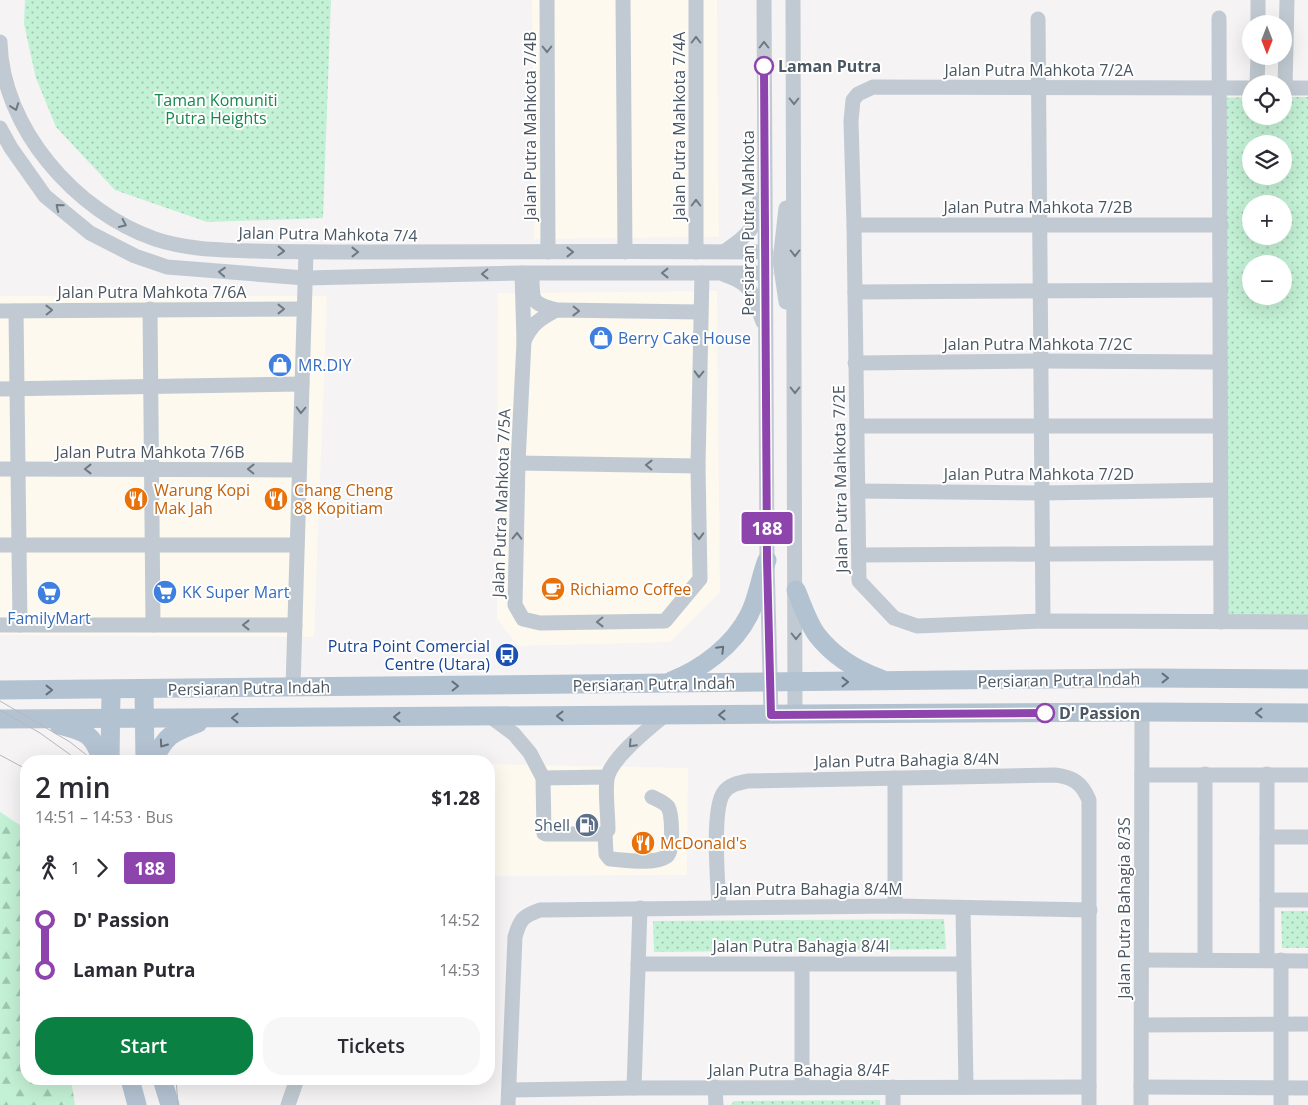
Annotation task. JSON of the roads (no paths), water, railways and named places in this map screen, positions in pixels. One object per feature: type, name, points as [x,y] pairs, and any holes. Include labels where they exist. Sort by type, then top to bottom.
[{"type":"main road","points":[[666,684],[689,674],[713,657],[735,636],[749,616],[767,560]]},
{"type":"main road","points":[[796,590],[816,634],[827,647],[839,658],[862,672],[887,682]]},
{"type":"main road","name":"Persiaran Putra Indah","points":[[0,690],[1144,678],[1308,679]]},
{"type":"main road","points":[[144,689],[145,755]]},
{"type":"main road","points":[[110,755],[112,690]]},
{"type":"main road","name":"Persiaran Putra Indah","points":[[0,719],[1142,712],[1308,713]]},
{"type":"main road","points":[[156,755],[170,734],[211,719]]},
{"type":"main road","points":[[41,720],[82,731],[91,738],[100,755]]},
{"type":"main road","points":[[132,1085],[137,1105]]},
{"type":"main road","points":[[164,1085],[170,1105]]},
{"type":"street","name":"Jalan Putra Mahkota 7/4B","points":[[547,0],[548,252]]},
{"type":"street","points":[[623,0],[625,252]]},
{"type":"street","name":"Jalan Putra Mahkota 7/4A","points":[[696,0],[696,252]]},
{"type":"street","name":"Persiaran Putra Mahkota","points":[[764,0],[767,560],[771,715]]},
{"type":"street","points":[[793,0],[796,715]]},
{"type":"street","points":[[1284,75],[1287,0]]},
{"type":"street","points":[[1258,1],[1258,15]]},
{"type":"street","points":[[1219,18],[1221,622]]},
{"type":"street","points":[[1038,19],[1043,622]]},
{"type":"street","name":"Jalan Putra Mahkota 7/4","points":[[0,42],[6,78],[16,112],[48,162],[72,188],[115,221],[155,239],[200,249],[306,252],[766,252]]},
{"type":"street","name":"Jalan Putra Mahkota 7/2A","points":[[851,121],[853,100],[858,94],[873,86],[1242,88]]},
{"type":"street","points":[[1292,88],[1308,88]]},
{"type":"street","name":"Jalan Putra Mahkota 7/2E","points":[[851,121],[859,581],[894,618],[917,626],[1043,622],[1308,622]]},
{"type":"street","points":[[0,128],[11,148],[45,196],[90,233],[134,256],[167,267],[305,278],[527,273],[766,273],[780,260]]},
{"type":"street","points":[[794,186],[788,194],[780,260],[786,289],[788,318],[795,341]]},
{"type":"street","points":[[725,252],[750,229],[755,221],[757,206],[766,189]]},
{"type":"street","name":"Jalan Putra Mahkota 7/2B","points":[[854,225],[1221,225]]},
{"type":"street","points":[[293,688],[306,252]]},
{"type":"street","points":[[766,252],[780,260]]},
{"type":"street","points":[[527,273],[535,301],[539,305],[556,310],[700,312]]},
{"type":"street","name":"Jalan Putra Mahkota 7/5A","points":[[527,273],[518,463],[515,604],[523,619],[540,623],[665,621],[700,579],[698,466],[702,273]]},
{"type":"street","points":[[717,273],[746,285],[753,293],[767,330]]},
{"type":"street","points":[[855,292],[1221,290]]},
{"type":"street","points":[[150,309],[153,625]]},
{"type":"street","name":"Jalan Putra Mahkota 7/6A","points":[[0,311],[304,309]]},
{"type":"street","points":[[524,341],[528,331],[538,320],[556,310]]},
{"type":"street","points":[[16,311],[20,626]]},
{"type":"street","name":"Jalan Putra Mahkota 7/2C","points":[[855,363],[1220,362]]},
{"type":"street","points":[[0,389],[302,384]]},
{"type":"street","points":[[857,426],[1220,426]]},
{"type":"street","points":[[518,463],[698,466]]},
{"type":"street","name":"Jalan Putra Mahkota 7/6B","points":[[0,469],[151,468],[299,470]]},
{"type":"street","name":"Jalan Putra Mahkota 7/2D","points":[[858,491],[1041,493],[1220,490]]},
{"type":"street","points":[[0,544],[297,545]]},
{"type":"street","points":[[859,555],[1221,553]]},
{"type":"street","points":[[0,625],[295,625]]},
{"type":"street","name":"Jalan Putra Bahagia 8/3S","points":[[1141,1105],[1142,712]]},
{"type":"street","points":[[652,797],[663,802],[670,811],[672,845],[670,853],[655,861],[610,859],[606,854],[608,777],[617,760],[640,736],[664,716]]},
{"type":"street","points":[[492,717],[514,734],[530,753],[543,778],[544,833],[606,833]]},
{"type":"street","points":[[1205,774],[1205,960]]},
{"type":"street","points":[[1267,774],[1267,900],[1281,1024],[1281,1105]]},
{"type":"street","points":[[1142,775],[1308,775]]},
{"type":"street","name":"Jalan Putra Bahagia 8/4N","points":[[719,907],[717,835],[719,804],[725,792],[735,783],[748,781],[1068,776],[1085,790],[1089,800],[1089,1105]]},
{"type":"street","points":[[543,778],[608,777]]},
{"type":"street","points":[[895,778],[895,906]]},
{"type":"street","points":[[1267,837],[1308,837]]},
{"type":"street","points":[[1267,900],[1308,900]]},
{"type":"street","name":"Jalan Putra Bahagia 8/4M","points":[[508,1098],[515,937],[519,922],[528,914],[540,910],[895,906],[1090,910]]},
{"type":"street","points":[[634,1088],[640,908]]},
{"type":"street","points":[[963,908],[966,1087]]},
{"type":"street","points":[[1142,960],[1308,960]]},
{"type":"street","name":"Jalan Putra Bahagia 8/4I","points":[[638,964],[963,964]]},
{"type":"street","points":[[802,964],[802,1087]]},
{"type":"street","points":[[1142,1024],[1308,1024]]},
{"type":"street","points":[[288,1105],[295,1085]]},
{"type":"street","points":[[715,1087],[716,1105]]},
{"type":"street","points":[[892,1105],[893,1087]]},
{"type":"street","name":"Jalan Putra Bahagia 8/4F","points":[[508,1098],[634,1088],[1089,1087]]},
{"type":"street","points":[[1141,1087],[1308,1088]]},
{"type":"tram line","points":[[0,701],[70,742],[86,755]]},
{"type":"tram line","points":[[0,710],[40,733],[71,755]]},
{"type":"tram line","points":[[0,755],[20,766]]},
{"type":"tram line","points":[[176,1085],[178,1105]]},
{"type":"place","name":"Laman Putra","points":[[764,66]]},
{"type":"place","name":"Berry Cake House","points":[[601,338]]},
{"type":"place","name":"MR.DIY","points":[[280,365]]},
{"type":"place","name":"Warung Kopi Mak Jah","points":[[136,499]]},
{"type":"place","name":"Chang Cheng 88 Kopitiam","points":[[276,499]]},
{"type":"place","name":"Richiamo Coffee","points":[[553,589]]},
{"type":"place","name":"KK Super Mart","points":[[165,592]]},
{"type":"place","name":"FamilyMart","points":[[49,593]]},
{"type":"place","name":"Putra Point Comercial Centre (Utara)","points":[[507,655]]},
{"type":"place","name":"D' Passion","points":[[1045,713]]},
{"type":"place","name":"Shell","points":[[587,825]]},
{"type":"place","name":"McDonald's","points":[[643,843]]},
{"type":"park label","name":"Taman Komuniti Putra Heights","points":[[216,109]]}]
